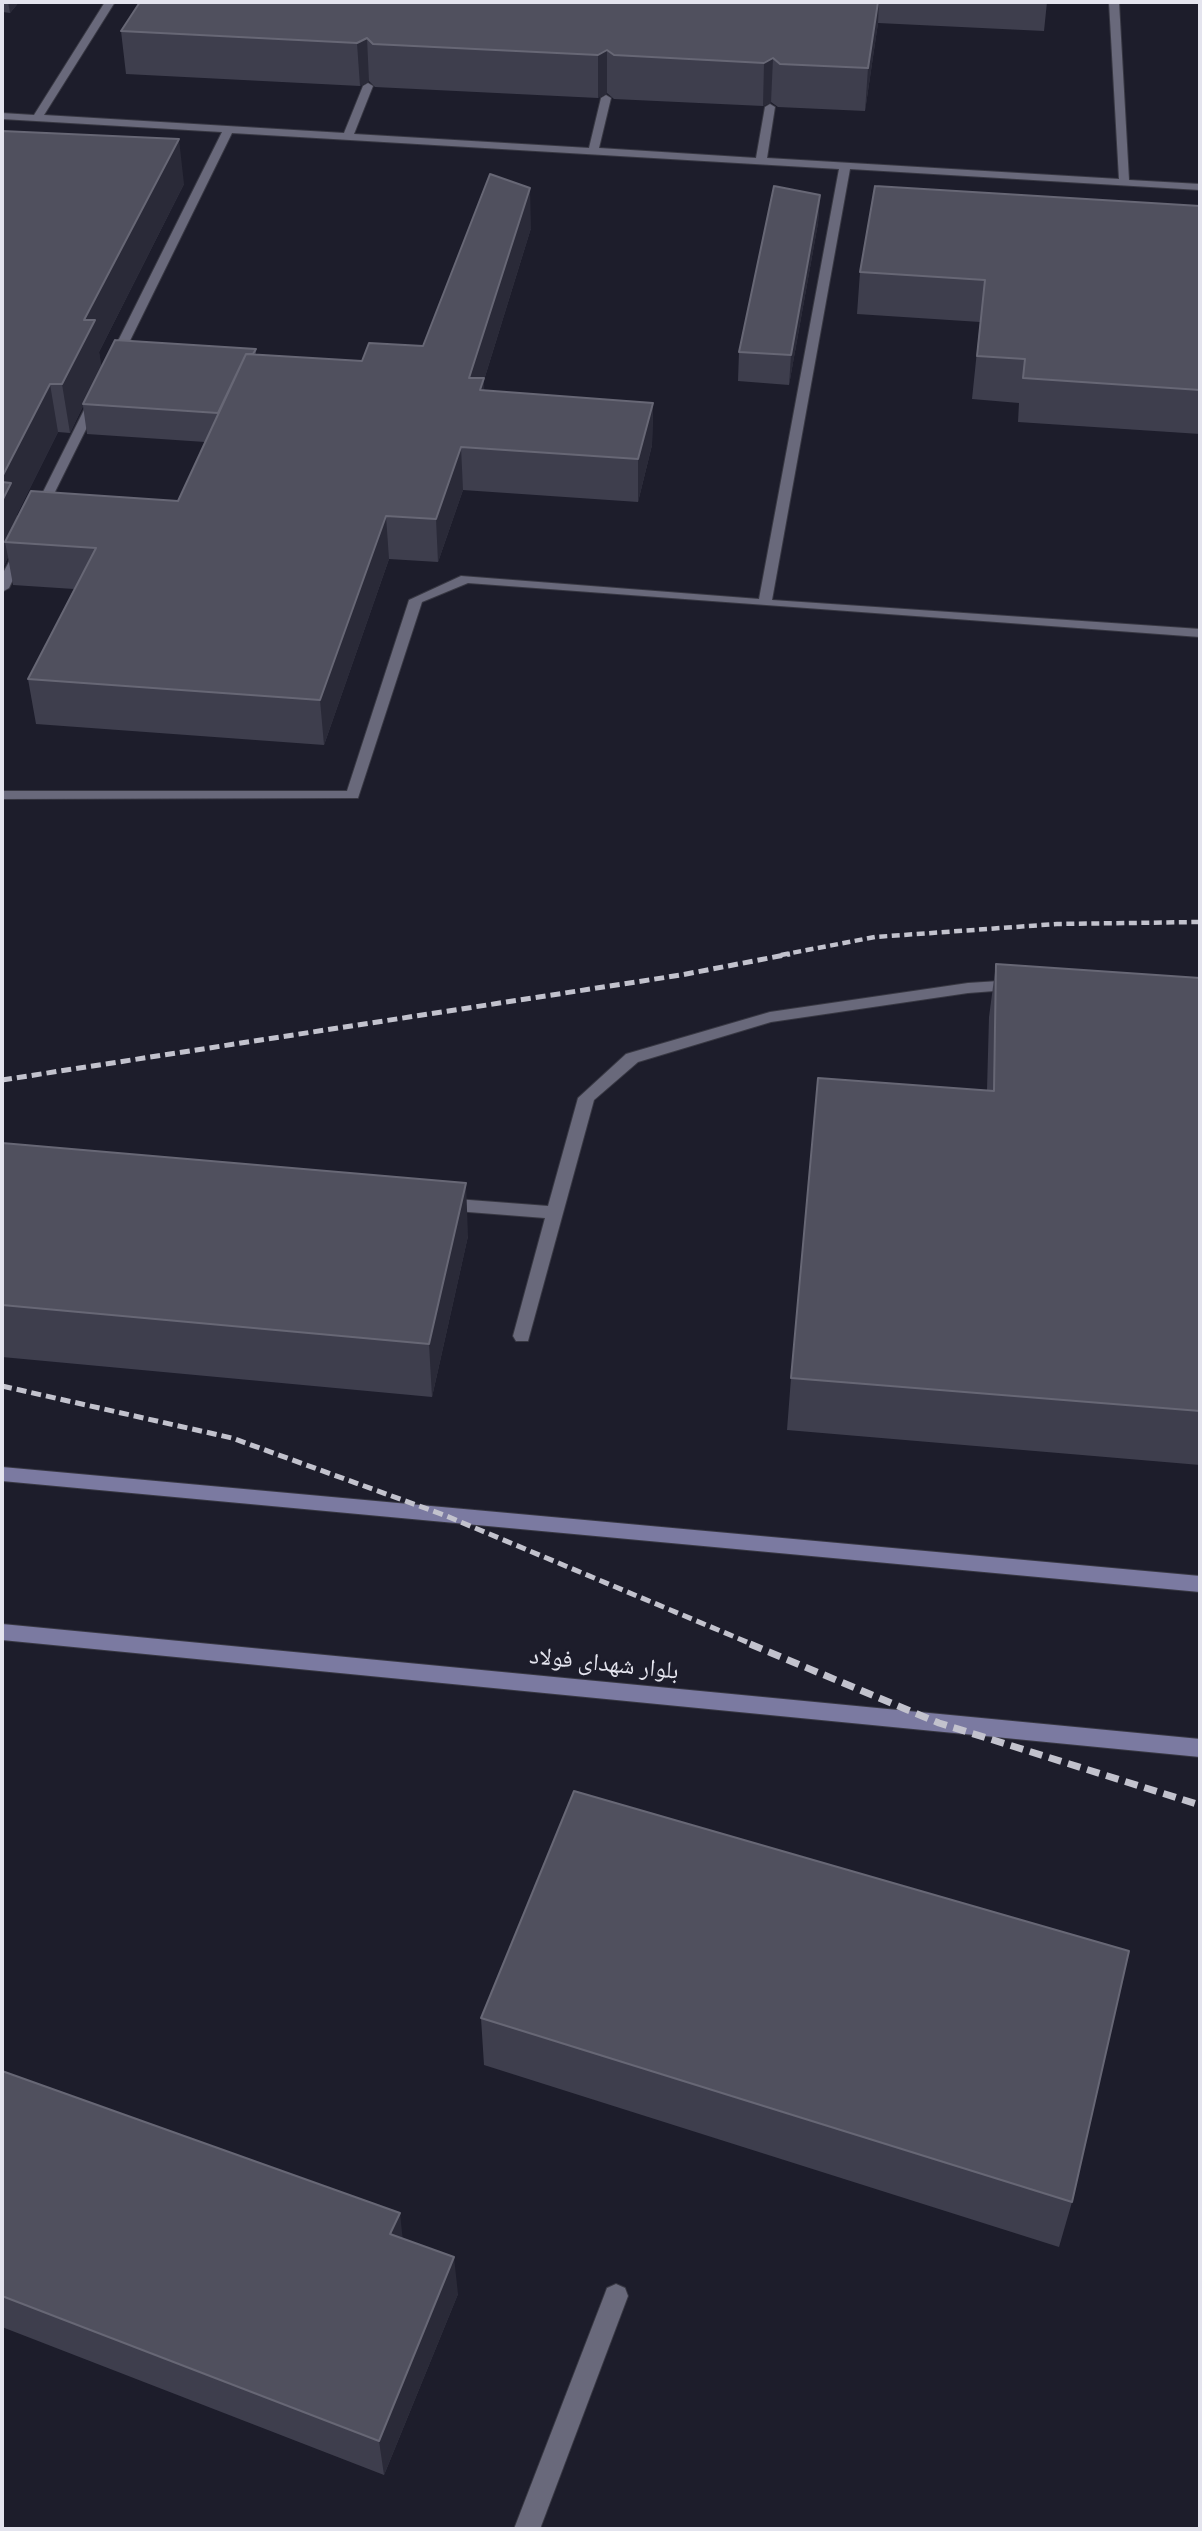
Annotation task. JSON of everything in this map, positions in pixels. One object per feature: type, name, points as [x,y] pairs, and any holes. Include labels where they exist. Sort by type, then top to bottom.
[{"type":"street","points":[[2,1474],[1200,1584]]},
{"type":"street","name":"بلوار شهدای فولاد","points":[[2,1632],[1200,1748]]},
{"type":"lane","points":[[37,118],[110,2]]},
{"type":"lane","points":[[1114,2],[1124,183]]},
{"type":"lane","points":[[348,136],[368,86]]},
{"type":"lane","points":[[593,151],[606,98]]},
{"type":"lane","points":[[761,161],[770,107]]},
{"type":"lane","points":[[2,116],[1200,187]]},
{"type":"lane","points":[[106,377],[229,129]]},
{"type":"lane","points":[[765,603],[845,166]]},
{"type":"lane","points":[[32,526],[100,390]]},
{"type":"lane","points":[[2,588],[26,539]]},
{"type":"lane","points":[[2,795],[353,795],[416,600],[466,579],[1200,633]]},
{"type":"lane","points":[[522,1336],[586,1098],[632,1058],[770,1017],[968,988],[1038,984]]},
{"type":"lane","points":[[430,1203],[555,1213]]},
{"type":"lane","points":[[527,2529],[616,2296]]},
{"type":"building","points":[[140,2],[878,2],[868,68],[780,64],[773,58],[764,63],[614,55],[607,50],[598,55],[373,44],[367,38],[357,43],[121,31]]},
{"type":"building","points":[[2,131],[179,139],[84,320],[95,320],[62,384],[50,384],[2,477]]},
{"type":"building","points":[[490,174],[530,188],[469,378],[484,378],[480,390],[653,403],[638,459],[461,447],[436,519],[386,516],[320,700],[28,679],[96,548],[5,542],[31,491],[178,501],[246,354],[362,361],[369,343],[423,346]]},
{"type":"building","points":[[774,186],[820,195],[791,355],[739,352]]},
{"type":"building","points":[[875,186],[1200,206],[1200,390],[1023,378],[1025,359],[977,356],[985,280],[860,272]]},
{"type":"building","points":[[115,340],[256,349],[253,354],[246,354],[218,413],[83,404]]},
{"type":"building","points":[[2,482],[11,483],[2,501]]},
{"type":"building","points":[[996,964],[1200,978],[1200,1411],[791,1378],[818,1078],[994,1091]]},
{"type":"building","points":[[2,1143],[466,1183],[429,1344],[2,1305]]},
{"type":"building","points":[[574,1791],[1129,1951],[1072,2202],[481,2018]]},
{"type":"building","points":[[2,2071],[400,2213],[390,2234],[454,2257],[379,2441],[2,2296]]},
{"type":"railway","points":[[781,955],[875,937],[1057,924],[1200,922]]},
{"type":"railway","points":[[2,1080],[681,975],[790,954]]},
{"type":"railway","points":[[2,1386],[232,1438],[444,1515],[754,1645]]},
{"type":"railway","points":[[750,1644],[939,1723],[1200,1805]]}]
